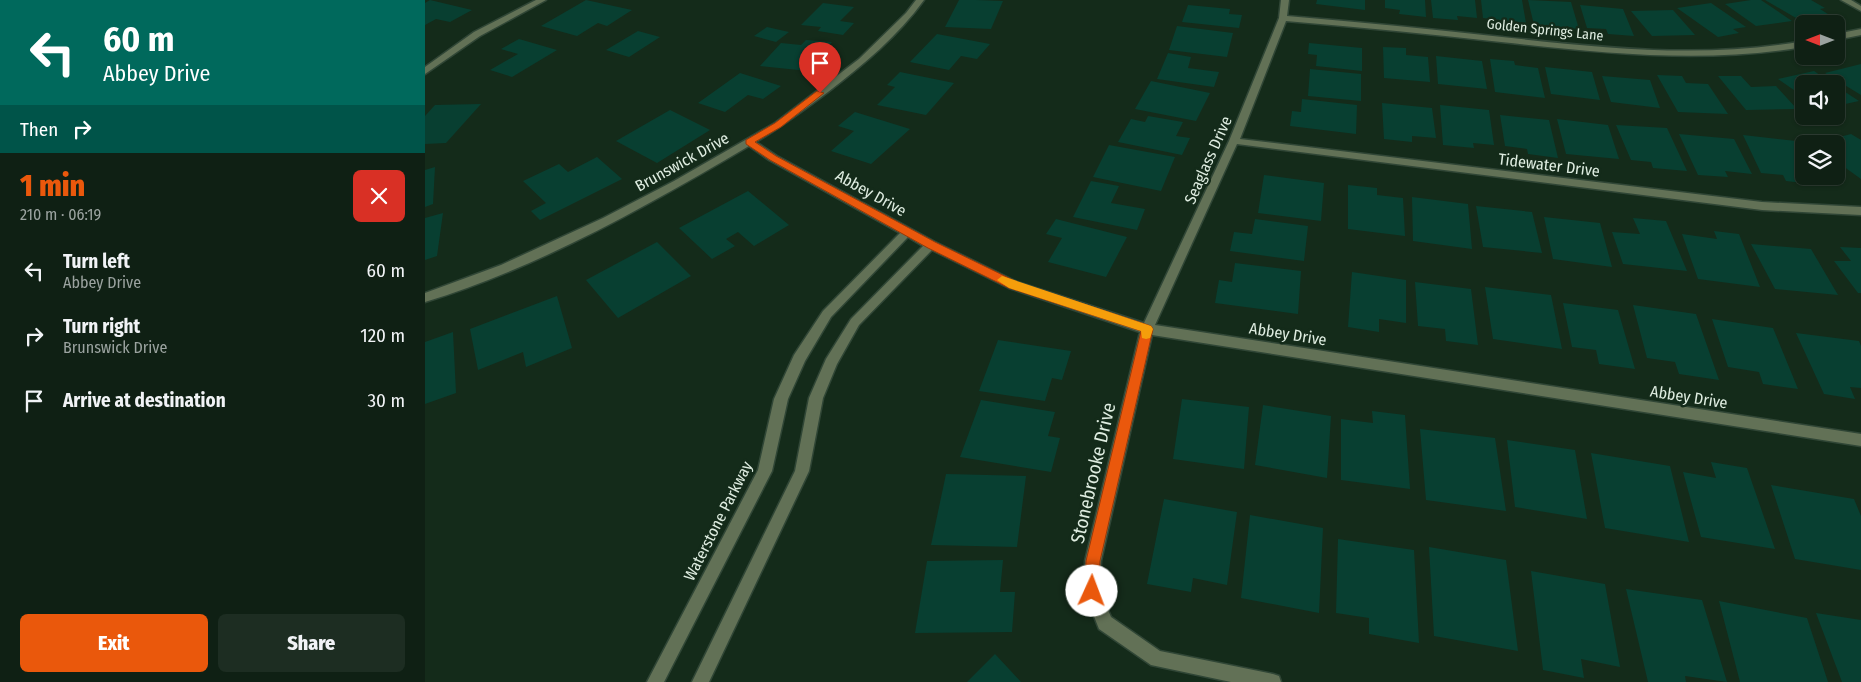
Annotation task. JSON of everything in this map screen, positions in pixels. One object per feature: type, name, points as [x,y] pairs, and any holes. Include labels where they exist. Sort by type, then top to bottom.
[{"type":"street","points":[[425,70],[477,34],[543,0]]},
{"type":"street","name":"Brunswick Drive","points":[[425,298],[505,268],[607,221],[678,183],[778,125],[862,60],[909,15],[919,0]]},
{"type":"street","name":"Seaglass Drive","points":[[1147,329],[1234,141],[1283,18],[1285,0]]},
{"type":"street","points":[[1845,0],[1861,9]]},
{"type":"street","name":"Golden Springs Lane","points":[[1283,18],[1671,56],[1739,54],[1772,51],[1795,46]]},
{"type":"street","points":[[1845,35],[1861,32]]},
{"type":"street","name":"Tidewater Drive","points":[[1234,141],[1763,206],[1861,210]]},
{"type":"street","name":"Abbey Drive","points":[[749,142],[773,158],[931,245],[1013,285],[1147,329],[1861,440]]},
{"type":"street","name":"Waterstone Parkway","points":[[655,682],[765,471],[781,399],[799,359],[827,314],[907,231]]},
{"type":"street","points":[[700,682],[802,472],[816,398],[831,363],[855,322],[931,245]]},
{"type":"street","name":"Stonebrooke Drive","points":[[1147,329],[1093,561],[1092,591],[1105,623],[1157,658],[1273,682]]},
{"type":"building","points":[[430,0],[472,10],[450,22],[436,19],[425,25],[425,3]]},
{"type":"building","points":[[586,0],[632,10],[607,26],[598,23],[577,36],[541,26]]},
{"type":"building","points":[[959,0],[1003,1],[991,29],[945,27]]},
{"type":"building","points":[[1317,0],[1365,0],[1365,10],[1316,4]]},
{"type":"building","points":[[1385,0],[1425,0],[1426,17],[1399,14],[1400,10],[1385,8]]},
{"type":"building","points":[[1431,0],[1475,0],[1477,18],[1457,16],[1458,20],[1433,18]]},
{"type":"building","points":[[1481,0],[1522,0],[1526,23],[1483,18]]},
{"type":"building","points":[[1528,0],[1571,2],[1579,29],[1534,25]]},
{"type":"building","points":[[1761,0],[1792,21],[1756,26],[1725,4]]},
{"type":"building","points":[[1765,0],[1811,0],[1825,8],[1820,9],[1829,15],[1795,15],[1795,17]]},
{"type":"building","points":[[823,3],[854,7],[840,21],[854,23],[843,35],[818,31],[821,27],[801,25]]},
{"type":"building","points":[[1711,3],[1746,27],[1733,29],[1739,33],[1718,37],[1677,8]]},
{"type":"building","points":[[1188,5],[1230,9],[1229,14],[1242,15],[1239,28],[1182,22]]},
{"type":"building","points":[[1580,5],[1623,9],[1634,36],[1608,34],[1606,29],[1587,28]]},
{"type":"building","points":[[1673,10],[1695,35],[1652,36],[1631,11]]},
{"type":"building","points":[[1177,26],[1233,33],[1227,57],[1169,50]]},
{"type":"building","points":[[767,27],[789,32],[776,42],[754,36]]},
{"type":"building","points":[[638,31],[660,37],[629,57],[606,50]]},
{"type":"building","points":[[937,34],[990,44],[977,59],[961,56],[949,70],[910,62]]},
{"type":"building","points":[[519,39],[557,50],[512,77],[490,70],[518,54],[501,49]]},
{"type":"building","points":[[806,40],[832,42],[808,71],[760,66],[781,43],[801,45]]},
{"type":"building","points":[[1309,43],[1362,48],[1362,71],[1316,66],[1317,55],[1308,54]]},
{"type":"building","points":[[1383,47],[1406,48],[1406,55],[1428,57],[1430,82],[1384,78]]},
{"type":"building","points":[[1168,53],[1191,57],[1188,68],[1219,72],[1214,87],[1157,79]]},
{"type":"building","points":[[1436,56],[1482,61],[1487,89],[1438,84]]},
{"type":"building","points":[[1490,59],[1514,61],[1515,65],[1538,68],[1545,98],[1495,92]]},
{"type":"building","points":[[1861,64],[1861,95],[1845,85],[1845,75],[1828,75],[1825,73]]},
{"type":"building","points":[[1545,67],[1592,72],[1600,100],[1551,94]]},
{"type":"building","points":[[1310,69],[1361,74],[1361,101],[1308,96]]},
{"type":"building","points":[[1814,71],[1820,75],[1796,75]]},
{"type":"building","points":[[900,72],[954,83],[926,115],[877,105],[895,87],[887,85]]},
{"type":"building","points":[[740,73],[781,86],[763,99],[748,95],[725,112],[698,103]]},
{"type":"building","points":[[1657,75],[1682,76],[1686,83],[1708,84],[1728,114],[1678,112]]},
{"type":"building","points":[[1795,75],[1795,91],[1778,79]]},
{"type":"building","points":[[1602,76],[1650,80],[1660,108],[1611,102]]},
{"type":"building","points":[[1718,76],[1741,76],[1751,87],[1776,86],[1795,107],[1795,109],[1746,110]]},
{"type":"building","points":[[1151,81],[1210,93],[1196,121],[1135,109]]},
{"type":"building","points":[[1845,92],[1859,101],[1845,104]]},
{"type":"building","points":[[1302,99],[1357,105],[1356,134],[1290,126],[1292,111],[1301,112]]},
{"type":"building","points":[[1382,103],[1432,108],[1436,138],[1412,136],[1412,142],[1384,139]]},
{"type":"building","points":[[481,104],[446,143],[425,144],[425,116],[435,105]]},
{"type":"building","points":[[1440,105],[1489,110],[1494,145],[1473,143],[1474,148],[1443,145]]},
{"type":"building","points":[[670,110],[710,130],[657,163],[616,141]]},
{"type":"building","points":[[855,112],[910,129],[871,164],[831,151],[854,131],[838,126]]},
{"type":"building","points":[[1500,115],[1549,120],[1558,158],[1528,154],[1527,149],[1505,146]]},
{"type":"building","points":[[1148,116],[1183,122],[1176,136],[1190,138],[1182,155],[1118,142],[1131,119],[1145,122]]},
{"type":"building","points":[[1557,119],[1608,125],[1619,159],[1566,154]]},
{"type":"building","points":[[1616,125],[1667,128],[1687,171],[1653,168],[1651,162],[1631,160]]},
{"type":"building","points":[[1679,134],[1734,139],[1752,174],[1725,171],[1728,177],[1698,175]]},
{"type":"building","points":[[1851,134],[1861,140],[1861,179],[1845,167],[1845,136]]},
{"type":"building","points":[[1743,135],[1795,141],[1795,182],[1786,181],[1783,175],[1761,173]]},
{"type":"building","points":[[1109,145],[1175,157],[1161,191],[1093,177]]},
{"type":"building","points":[[597,157],[622,179],[540,220],[531,211],[546,203],[523,181],[559,164],[568,172]]},
{"type":"building","points":[[435,167],[433,204],[425,207],[425,170]]},
{"type":"building","points":[[1264,175],[1324,183],[1321,221],[1258,213]]},
{"type":"building","points":[[1091,181],[1119,186],[1111,203],[1145,209],[1137,230],[1073,217]]},
{"type":"building","points":[[1348,185],[1377,188],[1377,195],[1403,198],[1405,236],[1348,229]]},
{"type":"building","points":[[748,191],[789,225],[754,246],[738,232],[726,239],[735,246],[712,259],[679,228]]},
{"type":"building","points":[[1412,197],[1468,204],[1472,249],[1413,241]]},
{"type":"building","points":[[1476,206],[1532,212],[1542,253],[1483,247]]},
{"type":"building","points":[[443,213],[437,256],[425,260],[425,218]]},
{"type":"building","points":[[1544,217],[1600,223],[1612,267],[1553,259]]},
{"type":"building","points":[[1633,218],[1666,221],[1687,271],[1623,264],[1612,232],[1640,234]]},
{"type":"building","points":[[1056,219],[1127,237],[1106,277],[1048,262],[1062,238],[1046,234]]},
{"type":"building","points":[[1255,219],[1308,226],[1304,261],[1230,251],[1234,232],[1252,234]]},
{"type":"building","points":[[1714,231],[1739,234],[1760,287],[1698,279],[1682,234],[1717,239]]},
{"type":"building","points":[[657,242],[691,276],[618,318],[586,280]]},
{"type":"building","points":[[1751,244],[1811,249],[1838,295],[1775,289]]},
{"type":"building","points":[[1840,247],[1861,248],[1861,293],[1858,293],[1834,261],[1851,261]]},
{"type":"building","points":[[1235,263],[1301,271],[1298,314],[1215,303],[1219,280],[1232,282]]},
{"type":"building","points":[[1352,272],[1406,280],[1406,323],[1379,319],[1379,332],[1348,327]]},
{"type":"building","points":[[1415,282],[1471,289],[1478,345],[1446,341],[1445,329],[1418,326]]},
{"type":"building","points":[[1485,287],[1551,295],[1562,349],[1493,339]]},
{"type":"building","points":[[557,296],[572,348],[526,367],[523,352],[478,370],[470,329]]},
{"type":"building","points":[[1563,303],[1618,310],[1635,369],[1599,364],[1596,350],[1572,347]]},
{"type":"building","points":[[1633,305],[1696,314],[1719,380],[1679,374],[1675,362],[1647,358]]},
{"type":"building","points":[[1712,319],[1773,328],[1798,389],[1763,384],[1759,372],[1728,367]]},
{"type":"building","points":[[453,332],[456,393],[425,404],[425,342]]},
{"type":"building","points":[[1796,333],[1859,341],[1861,346],[1861,388],[1850,387],[1855,399],[1824,394]]},
{"type":"building","points":[[998,340],[1071,351],[1062,380],[1052,378],[1045,401],[979,391]]},
{"type":"building","points":[[1182,399],[1249,407],[1244,469],[1173,459]]},
{"type":"building","points":[[981,400],[1055,412],[1048,436],[1060,438],[1051,472],[960,457]]},
{"type":"building","points":[[1263,405],[1331,416],[1327,478],[1255,465]]},
{"type":"building","points":[[1372,411],[1405,415],[1410,489],[1341,480],[1341,419],[1373,423]]},
{"type":"building","points":[[1420,429],[1495,438],[1506,511],[1426,500]]},
{"type":"building","points":[[1507,440],[1575,450],[1587,519],[1515,507]]},
{"type":"building","points":[[1591,453],[1670,466],[1689,542],[1605,528]]},
{"type":"building","points":[[1711,462],[1747,468],[1775,549],[1701,537],[1683,472],[1716,478]]},
{"type":"building","points":[[946,474],[1026,476],[1017,547],[931,545]]},
{"type":"building","points":[[1771,485],[1854,499],[1861,516],[1861,570],[1795,559]]},
{"type":"building","points":[[1164,499],[1237,512],[1227,585],[1193,578],[1191,592],[1147,584]]},
{"type":"building","points":[[1250,515],[1323,528],[1319,613],[1241,598]]},
{"type":"building","points":[[1338,539],[1414,550],[1419,643],[1369,634],[1369,618],[1336,613]]},
{"type":"building","points":[[1429,547],[1506,560],[1518,651],[1434,636]]},
{"type":"building","points":[[1003,560],[1000,592],[1015,592],[1012,632],[915,633],[927,561]]},
{"type":"building","points":[[1531,571],[1605,584],[1620,667],[1581,659],[1584,678],[1543,670]]},
{"type":"building","points":[[1626,589],[1702,600],[1727,682],[1685,676],[1686,682],[1648,682]]},
{"type":"building","points":[[1719,601],[1807,618],[1828,682],[1740,682]]},
{"type":"building","points":[[1816,613],[1861,620],[1861,682],[1842,682]]},
{"type":"building","points":[[995,654],[1021,682],[967,682]]},
{"type":"slow traffic","points":[[1002,280],[1147,329],[1146,335]]},
{"type":"route","points":[[820,93],[778,125],[749,142],[773,158],[931,245],[1013,285],[1147,329],[1093,561],[1092,591]]}]
